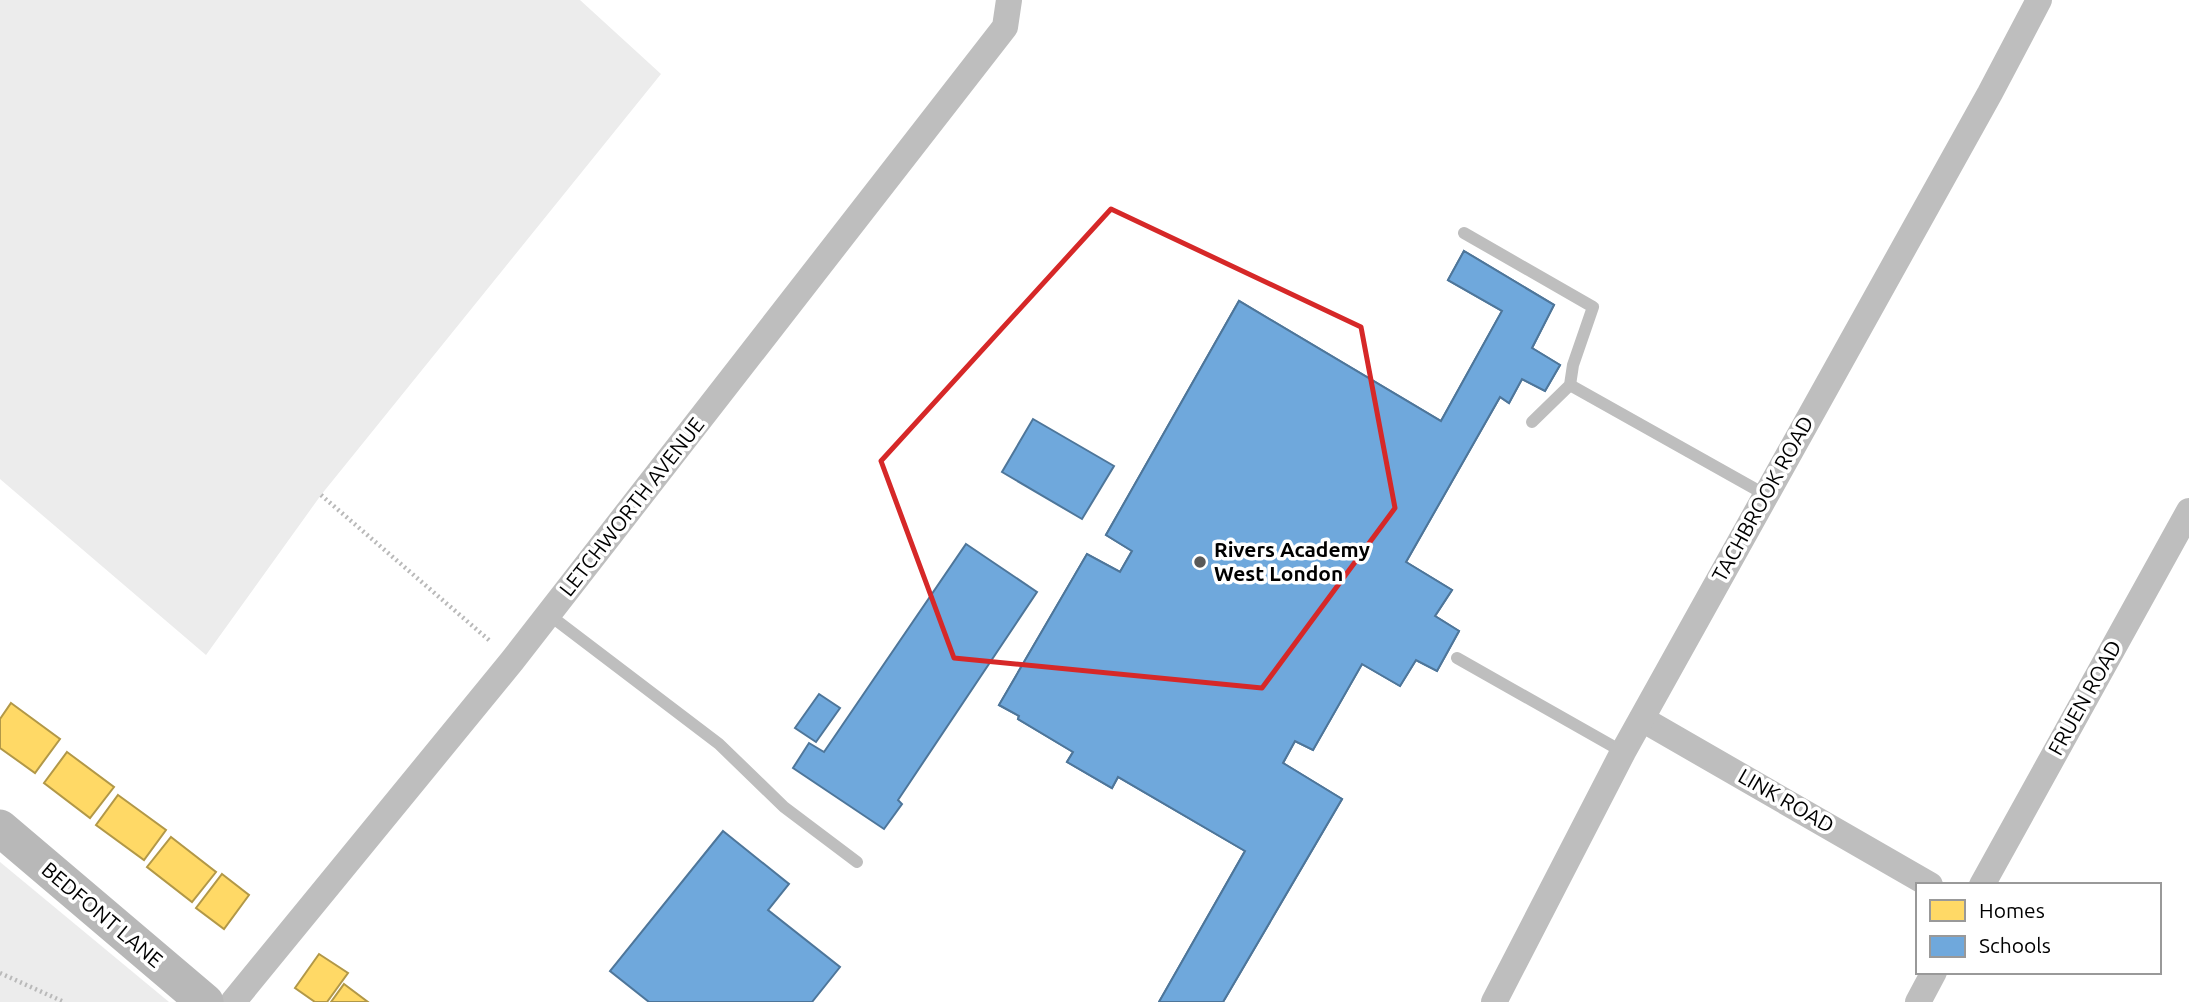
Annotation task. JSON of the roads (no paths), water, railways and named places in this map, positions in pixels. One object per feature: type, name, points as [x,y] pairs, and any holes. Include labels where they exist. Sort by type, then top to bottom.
[{"type":"main road","name":"BEDFONT LANE","points":[[0,828],[205,1002]]},
{"type":"street","name":"LETCHWORTH AVENUE","points":[[233,1002],[512,661],[1005,27],[1009,0]]},
{"type":"street","name":"TACHBROOK ROAD","points":[[1494,1002],[1623,751],[1990,93],[2039,0]]},
{"type":"street","name":"FRUEN ROAD","points":[[1983,883],[2189,511]]},
{"type":"street","name":"LINK ROAD","points":[[1642,719],[1927,883]]},
{"type":"street","points":[[1918,1002],[1933,974]]},
{"type":"lane","points":[[1464,233],[1593,307],[1573,365],[1570,385],[1532,422]]},
{"type":"lane","points":[[1570,385],[1766,495]]},
{"type":"lane","points":[[548,614],[719,744],[784,807],[857,863]]},
{"type":"lane","points":[[1457,658],[1623,751]]},
{"type":"place","name":"Rivers Academy West London","points":[[1200,562]]}]
